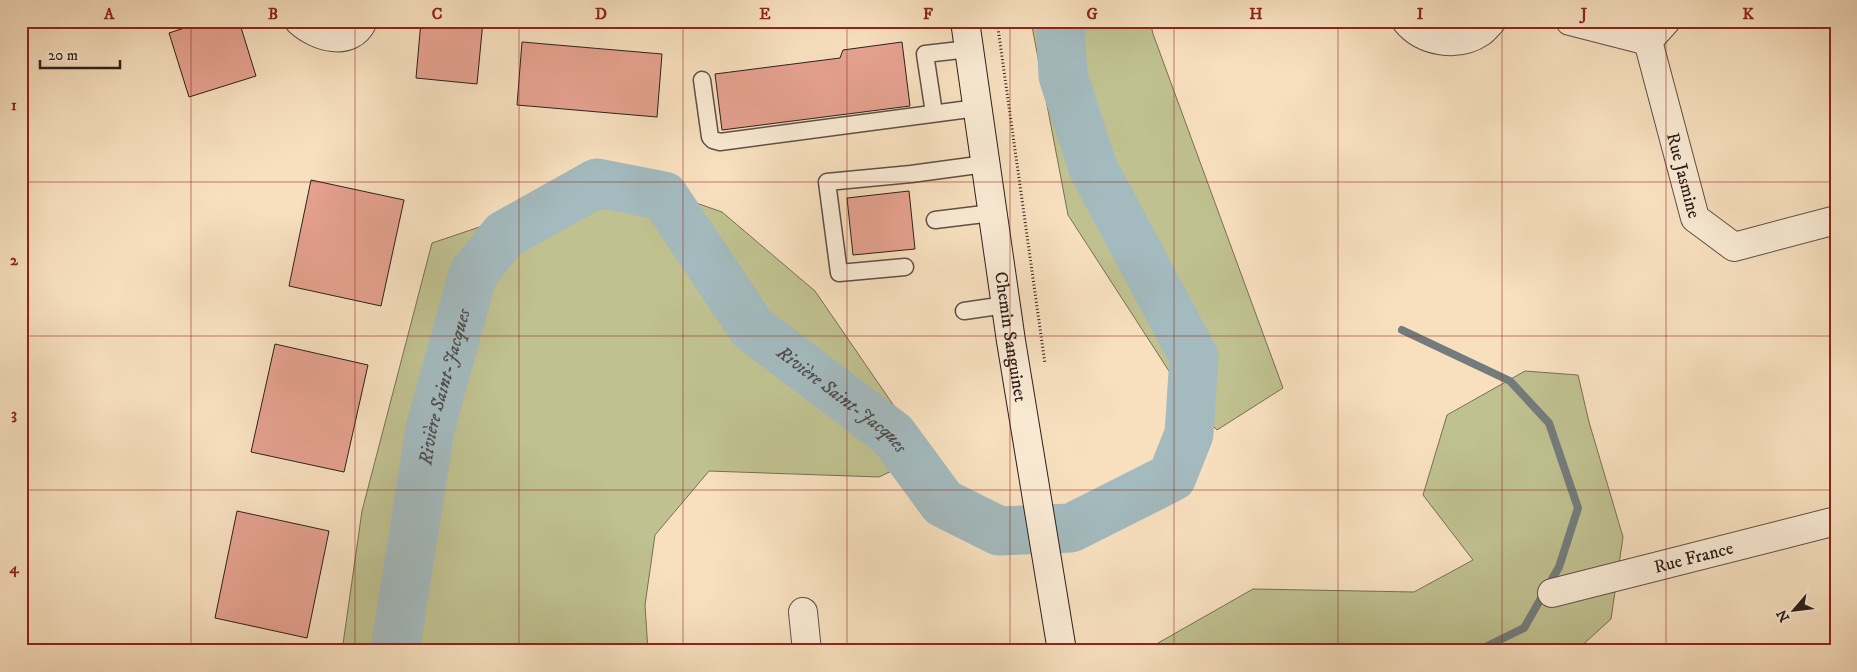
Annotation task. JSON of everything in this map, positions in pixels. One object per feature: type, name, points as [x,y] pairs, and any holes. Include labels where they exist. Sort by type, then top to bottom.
[{"type":"street","points":[[299,21],[306,28],[334,38],[351,34],[360,27],[363,21]]},
{"type":"street","name":"Chemin Sanguinet","points":[[965,21],[1005,305],[1062,651]]},
{"type":"street","points":[[1406,21],[1426,37],[1444,41],[1462,40],[1480,33],[1492,21]]},
{"type":"street","points":[[1570,21],[1648,41],[1666,21]]},
{"type":"street","name":"Rue Jasmine","points":[[1648,41],[1695,218],[1734,247],[1836,220]]},
{"type":"street","name":"Rue France","points":[[1552,593],[1836,521]]},
{"type":"street","points":[[803,612],[807,651]]},
{"type":"lane","points":[[934,113],[925,54],[969,49]]},
{"type":"lane","points":[[702,80],[710,137],[716,141],[977,108]]},
{"type":"lane","points":[[905,267],[839,273],[827,182],[985,164]]},
{"type":"lane","points":[[935,220],[992,213]]},
{"type":"lane","points":[[964,311],[1005,305]]},
{"type":"path","name":"Chemin Sanguinet","points":[[997,21],[1046,370]]},
{"type":"green space","points":[[1031,21],[1150,21],[1153,34],[1283,388],[1217,430],[1189,402],[1068,215]]},
{"type":"green space","points":[[625,178],[722,212],[815,291],[927,454],[879,477],[709,471],[655,535],[645,605],[648,651],[342,651],[362,511],[432,243]]},
{"type":"green space","points":[[1525,371],[1578,375],[1589,422],[1623,537],[1611,619],[1576,651],[1144,651],[1253,589],[1414,592],[1473,560],[1423,495],[1447,415]]},
{"type":"building","points":[[206,21],[239,21],[256,76],[189,97],[169,33]]},
{"type":"building","points":[[421,21],[483,21],[477,84],[416,78]]},
{"type":"building","points":[[522,42],[662,54],[657,117],[517,105]]},
{"type":"building","points":[[902,42],[910,106],[722,130],[715,74],[840,58],[843,50]]},
{"type":"building","points":[[311,180],[404,200],[381,306],[289,286]]},
{"type":"building","points":[[909,191],[915,249],[853,255],[847,198]]},
{"type":"building","points":[[275,344],[368,365],[344,472],[251,452]]},
{"type":"building","points":[[237,511],[329,531],[307,638],[215,618]]},
{"type":"waterway","name":"Rivière Saint-Jacques","points":[[395,651],[430,429],[473,274],[504,235],[597,183],[664,196],[752,328],[893,435],[943,503],[999,531],[1071,528],[1172,477],[1189,434],[1194,357],[1093,168],[1063,76],[1060,21]]},
{"type":"waterway","points":[[1402,330],[1510,381],[1549,423],[1578,508],[1559,567],[1524,628],[1477,651]]}]
